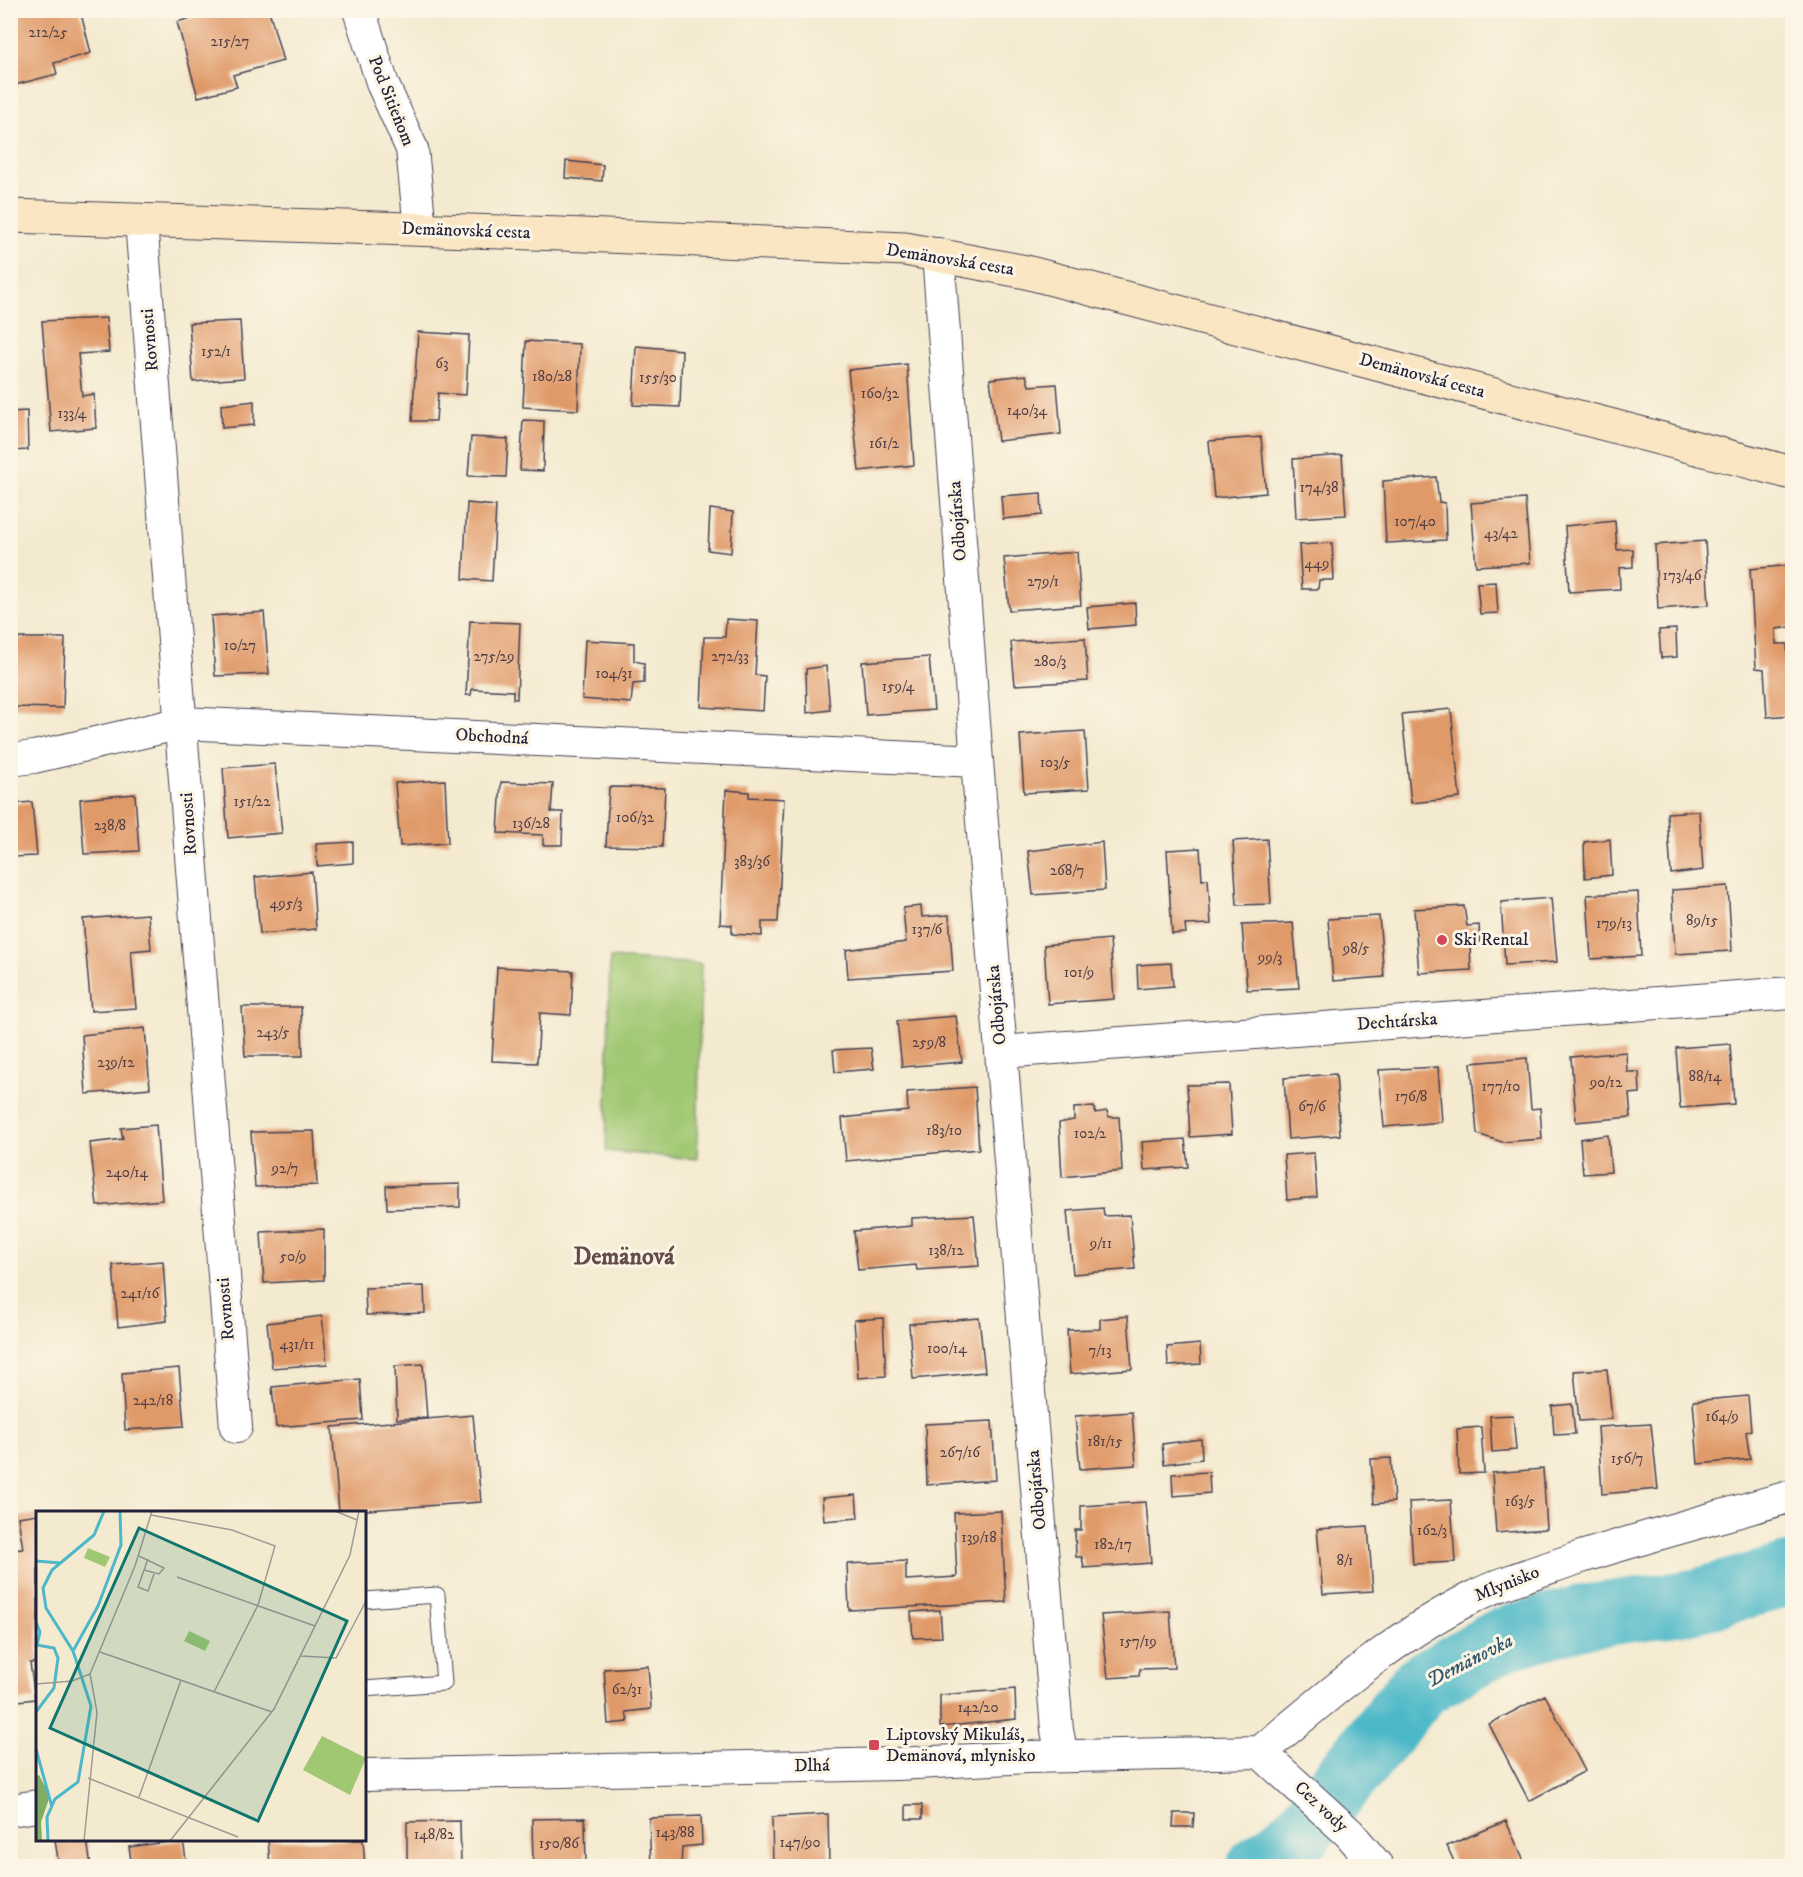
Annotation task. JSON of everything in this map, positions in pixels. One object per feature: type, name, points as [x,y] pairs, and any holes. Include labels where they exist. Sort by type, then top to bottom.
[{"type":"main road","name":"Demänovská cesta","points":[[10,216],[420,229],[893,249],[938,254],[1054,279],[1792,472]]},
{"type":"street","name":"Pod Sitieňom","points":[[359,10],[383,85],[412,149],[420,229]]},
{"type":"street","name":"Rovnosti","points":[[141,221],[236,1427]]},
{"type":"street","name":"Odbojárska","points":[[938,254],[1001,1052],[1056,1718],[1062,1756]]},
{"type":"street","name":"Obchodná","points":[[10,760],[34,757],[182,723],[977,761]]},
{"type":"street","name":"Dechtárska","points":[[1001,1052],[1792,993]]},
{"type":"street","name":"Mlynisko","points":[[1260,1752],[1381,1655],[1426,1623],[1473,1597],[1521,1577],[1618,1545],[1792,1496]]},
{"type":"street","name":"Dlhá","points":[[366,1776],[897,1764],[1062,1756],[1260,1752]]},
{"type":"street","name":"Cez vody","points":[[1260,1752],[1349,1833],[1377,1866]]},
{"type":"street","points":[[10,1810],[36,1806]]},
{"type":"lane","points":[[366,1600],[437,1596],[444,1683],[366,1689]]},
{"type":"green space","points":[[610,958],[701,964],[697,1159],[606,1151]]},
{"type":"building","points":[[10,10],[80,10],[91,53],[54,63],[57,74],[11,86]]},
{"type":"building","points":[[218,10],[269,10],[283,61],[233,75],[237,87],[198,97],[177,22]]},
{"type":"building","points":[[566,161],[603,165],[602,181],[565,178]]},
{"type":"building","points":[[106,318],[109,352],[78,354],[82,396],[94,394],[96,428],[51,432],[42,321]]},
{"type":"building","points":[[240,321],[244,378],[193,382],[189,323]]},
{"type":"building","points":[[418,332],[469,335],[466,395],[438,393],[436,421],[412,421]]},
{"type":"building","points":[[526,341],[580,344],[578,410],[523,407]]},
{"type":"building","points":[[636,346],[682,350],[680,407],[633,405]]},
{"type":"building","points":[[907,364],[914,465],[859,471],[848,370]]},
{"type":"building","points":[[1026,375],[1029,386],[1057,384],[1061,434],[998,441],[990,379]]},
{"type":"building","points":[[254,401],[254,425],[222,428],[221,405]]},
{"type":"building","points":[[27,411],[28,450],[10,451],[10,412]]},
{"type":"building","points":[[523,420],[544,421],[543,471],[520,470]]},
{"type":"building","points":[[471,437],[508,439],[506,477],[468,476]]},
{"type":"building","points":[[1261,437],[1266,493],[1214,498],[1209,441]]},
{"type":"building","points":[[1342,455],[1346,515],[1296,518],[1293,459]]},
{"type":"building","points":[[1436,477],[1439,502],[1445,503],[1446,540],[1386,543],[1383,481]]},
{"type":"building","points":[[1041,493],[1042,515],[1003,519],[1001,496]]},
{"type":"building","points":[[1525,499],[1530,563],[1476,566],[1471,503]]},
{"type":"building","points":[[467,503],[496,506],[492,581],[463,579]]},
{"type":"building","points":[[710,509],[733,512],[731,553],[708,550]]},
{"type":"building","points":[[1615,521],[1617,550],[1633,549],[1633,567],[1619,568],[1620,589],[1569,592],[1565,526]]},
{"type":"building","points":[[1705,541],[1709,605],[1658,609],[1655,545]]},
{"type":"building","points":[[1332,543],[1334,580],[1319,580],[1318,589],[1302,589],[1299,545]]},
{"type":"building","points":[[1077,552],[1081,605],[1009,610],[1004,558]]},
{"type":"building","points":[[1792,565],[1792,627],[1776,629],[1776,644],[1787,644],[1788,666],[1792,666],[1792,715],[1767,717],[1764,669],[1756,668],[1750,569]]},
{"type":"building","points":[[1496,582],[1498,613],[1480,614],[1477,583]]},
{"type":"building","points":[[1135,603],[1136,625],[1089,629],[1087,607]]},
{"type":"building","points":[[264,612],[269,674],[215,676],[211,616]]},
{"type":"building","points":[[726,619],[758,621],[755,675],[765,676],[763,711],[701,707],[704,637],[725,637]]},
{"type":"building","points":[[470,621],[520,623],[517,699],[513,699],[513,691],[472,689],[471,695],[466,695]]},
{"type":"building","points":[[1676,629],[1677,657],[1661,658],[1659,630]]},
{"type":"building","points":[[10,638],[65,638],[63,708],[10,707]]},
{"type":"building","points":[[1085,638],[1088,681],[1015,685],[1011,642]]},
{"type":"building","points":[[585,640],[634,643],[634,661],[644,663],[644,683],[633,684],[631,703],[582,699]]},
{"type":"building","points":[[929,657],[934,710],[866,715],[862,662]]},
{"type":"building","points":[[826,666],[830,710],[807,713],[806,669]]},
{"type":"building","points":[[1451,709],[1460,798],[1411,803],[1402,714]]},
{"type":"building","points":[[1085,731],[1089,789],[1024,793],[1020,735]]},
{"type":"building","points":[[275,764],[282,833],[228,838],[223,768]]},
{"type":"building","points":[[445,780],[448,843],[400,846],[395,783]]},
{"type":"building","points":[[501,782],[553,784],[551,812],[563,812],[562,845],[543,845],[543,835],[498,833]]},
{"type":"building","points":[[609,787],[665,788],[662,847],[606,846]]},
{"type":"building","points":[[726,790],[749,792],[749,797],[784,799],[778,922],[762,922],[762,936],[732,934],[732,925],[720,924]]},
{"type":"building","points":[[135,794],[139,851],[84,854],[80,799]]},
{"type":"building","points":[[32,802],[37,856],[10,857],[10,804]]},
{"type":"building","points":[[1699,811],[1703,870],[1671,874],[1667,813]]},
{"type":"building","points":[[1267,839],[1271,904],[1237,905],[1233,841]]},
{"type":"building","points":[[1610,839],[1612,875],[1585,878],[1584,842]]},
{"type":"building","points":[[353,842],[353,863],[317,866],[316,844]]},
{"type":"building","points":[[1102,842],[1105,890],[1033,895],[1028,851]]},
{"type":"building","points":[[1200,848],[1202,880],[1208,879],[1211,924],[1185,925],[1186,933],[1172,934],[1167,850]]},
{"type":"building","points":[[312,872],[316,929],[260,934],[255,877]]},
{"type":"building","points":[[1728,886],[1732,951],[1675,954],[1672,890]]},
{"type":"building","points":[[1638,892],[1641,956],[1591,959],[1587,895]]},
{"type":"building","points":[[1551,898],[1557,962],[1505,965],[1501,902]]},
{"type":"building","points":[[921,906],[922,917],[949,915],[953,971],[848,978],[846,950],[906,942],[903,908]]},
{"type":"building","points":[[1464,906],[1467,926],[1479,925],[1480,942],[1470,944],[1471,970],[1419,973],[1414,909]]},
{"type":"building","points":[[148,914],[151,949],[131,951],[136,1008],[91,1011],[83,919]]},
{"type":"building","points":[[1379,916],[1384,977],[1333,981],[1328,919]]},
{"type":"building","points":[[1293,923],[1299,988],[1247,990],[1242,925]]},
{"type":"building","points":[[1110,939],[1114,999],[1048,1004],[1044,945]]},
{"type":"building","points":[[1171,963],[1173,986],[1138,989],[1137,965]]},
{"type":"building","points":[[497,967],[573,971],[571,1015],[540,1013],[537,1063],[492,1061]]},
{"type":"building","points":[[242,1007],[301,1007],[303,1056],[245,1056]]},
{"type":"building","points":[[956,1016],[962,1062],[902,1067],[897,1021]]},
{"type":"building","points":[[145,1028],[150,1088],[86,1094],[82,1035]]},
{"type":"building","points":[[1730,1044],[1734,1104],[1680,1108],[1676,1048]]},
{"type":"building","points":[[871,1048],[874,1069],[835,1072],[833,1050]]},
{"type":"building","points":[[1626,1052],[1627,1072],[1639,1072],[1640,1093],[1629,1094],[1631,1117],[1576,1122],[1571,1057]]},
{"type":"building","points":[[1527,1058],[1531,1109],[1540,1108],[1542,1139],[1502,1142],[1477,1134],[1471,1063]]},
{"type":"building","points":[[1438,1067],[1442,1122],[1384,1127],[1379,1070]]},
{"type":"building","points":[[1336,1074],[1340,1135],[1288,1139],[1284,1078]]},
{"type":"building","points":[[1229,1084],[1232,1134],[1190,1137],[1187,1085]]},
{"type":"building","points":[[975,1087],[979,1149],[846,1161],[842,1118],[908,1111],[907,1092]]},
{"type":"building","points":[[1094,1107],[1095,1113],[1107,1111],[1109,1117],[1119,1117],[1122,1171],[1062,1177],[1059,1123],[1074,1120],[1074,1108]]},
{"type":"building","points":[[156,1125],[162,1200],[97,1206],[90,1143],[123,1139],[121,1128]]},
{"type":"building","points":[[314,1131],[317,1185],[255,1187],[251,1132]]},
{"type":"building","points":[[1608,1135],[1611,1172],[1583,1174],[1580,1139]]},
{"type":"building","points":[[1185,1139],[1188,1167],[1144,1170],[1142,1142]]},
{"type":"building","points":[[1314,1153],[1317,1197],[1287,1200],[1284,1155]]},
{"type":"building","points":[[460,1184],[460,1207],[387,1209],[386,1186]]},
{"type":"building","points":[[1103,1208],[1104,1216],[1130,1215],[1135,1269],[1073,1274],[1067,1211]]},
{"type":"building","points":[[974,1215],[979,1266],[917,1270],[916,1265],[858,1270],[854,1231],[912,1226],[912,1218]]},
{"type":"building","points":[[324,1229],[324,1280],[264,1283],[261,1232]]},
{"type":"building","points":[[163,1261],[167,1321],[118,1327],[113,1265]]},
{"type":"building","points":[[424,1286],[425,1313],[366,1315],[365,1288]]},
{"type":"building","points":[[322,1316],[327,1364],[272,1368],[267,1323]]},
{"type":"building","points":[[1128,1316],[1132,1369],[1070,1374],[1067,1330],[1100,1329],[1100,1319]]},
{"type":"building","points":[[883,1318],[886,1376],[858,1378],[854,1320]]},
{"type":"building","points":[[979,1318],[985,1372],[913,1379],[909,1324]]},
{"type":"building","points":[[1200,1344],[1201,1364],[1168,1366],[1167,1347]]},
{"type":"building","points":[[423,1364],[427,1418],[397,1419],[395,1366]]},
{"type":"building","points":[[179,1368],[184,1426],[125,1430],[122,1373]]},
{"type":"building","points":[[1607,1369],[1612,1419],[1579,1421],[1574,1371]]},
{"type":"building","points":[[360,1379],[363,1420],[276,1427],[272,1387]]},
{"type":"building","points":[[1748,1396],[1751,1430],[1746,1432],[1750,1459],[1698,1464],[1693,1401]]},
{"type":"building","points":[[1572,1404],[1575,1434],[1554,1435],[1552,1406]]},
{"type":"building","points":[[1132,1412],[1136,1465],[1080,1469],[1075,1416]]},
{"type":"building","points":[[473,1415],[481,1502],[339,1511],[332,1427]]},
{"type":"building","points":[[1513,1415],[1516,1450],[1492,1452],[1490,1416]]},
{"type":"building","points":[[992,1421],[996,1480],[927,1485],[925,1424]]},
{"type":"building","points":[[1651,1424],[1658,1489],[1602,1494],[1598,1427]]},
{"type":"building","points":[[1481,1427],[1484,1473],[1459,1474],[1457,1429]]},
{"type":"building","points":[[1201,1439],[1202,1459],[1164,1464],[1162,1444]]},
{"type":"building","points":[[1391,1458],[1394,1502],[1374,1504],[1371,1459]]},
{"type":"building","points":[[1543,1469],[1547,1529],[1496,1533],[1492,1473]]},
{"type":"building","points":[[1209,1472],[1210,1493],[1173,1496],[1172,1474]]},
{"type":"building","points":[[856,1495],[858,1518],[824,1521],[822,1498]]},
{"type":"building","points":[[1451,1500],[1455,1562],[1413,1564],[1409,1502]]},
{"type":"building","points":[[1146,1502],[1151,1563],[1084,1568],[1082,1557],[1076,1557],[1075,1530],[1081,1530],[1081,1506]]},
{"type":"building","points":[[1001,1511],[1006,1602],[849,1610],[847,1564],[906,1561],[906,1580],[957,1577],[954,1513]]},
{"type":"building","points":[[36,1514],[36,1662],[30,1663],[35,1699],[10,1702],[10,1550],[23,1549],[18,1517]]},
{"type":"building","points":[[1368,1526],[1373,1591],[1323,1594],[1317,1529]]},
{"type":"building","points":[[940,1610],[942,1637],[913,1638],[911,1612]]},
{"type":"building","points":[[1170,1611],[1174,1668],[1140,1669],[1139,1676],[1108,1678],[1101,1615]]},
{"type":"building","points":[[648,1666],[651,1709],[626,1712],[628,1722],[608,1724],[604,1669]]},
{"type":"building","points":[[1015,1689],[1016,1719],[940,1727],[940,1695]]},
{"type":"building","points":[[1545,1695],[1585,1771],[1529,1801],[1489,1724]]},
{"type":"building","points":[[906,1805],[922,1805],[922,1819],[906,1819]]},
{"type":"building","points":[[1174,1813],[1194,1813],[1193,1827],[1173,1827]]},
{"type":"building","points":[[828,1814],[829,1866],[773,1866],[772,1817]]},
{"type":"building","points":[[701,1816],[702,1845],[682,1847],[681,1866],[651,1866],[649,1818]]},
{"type":"building","points":[[585,1818],[586,1866],[533,1866],[532,1819]]},
{"type":"building","points":[[460,1821],[461,1866],[407,1866],[407,1822]]},
{"type":"building","points":[[1506,1821],[1526,1866],[1456,1866],[1447,1846]]},
{"type":"building","points":[[55,1841],[87,1841],[91,1866],[59,1866]]},
{"type":"building","points":[[183,1841],[187,1866],[132,1866],[129,1847]]},
{"type":"building","points":[[268,1841],[363,1841],[365,1866],[270,1866]]},
{"type":"waterway","name":"Demänovka","points":[[1259,1866],[1299,1836],[1420,1686],[1501,1640],[1577,1618],[1695,1601],[1792,1574]]},
{"type":"place","name":"Ski Rental","points":[[1442,940]]},
{"type":"place","name":"Liptovský Mikuláš, Demänová, mlynisko","points":[[874,1745]]},
{"type":"district","name":"Demänová","points":[[624,1257]]}]
